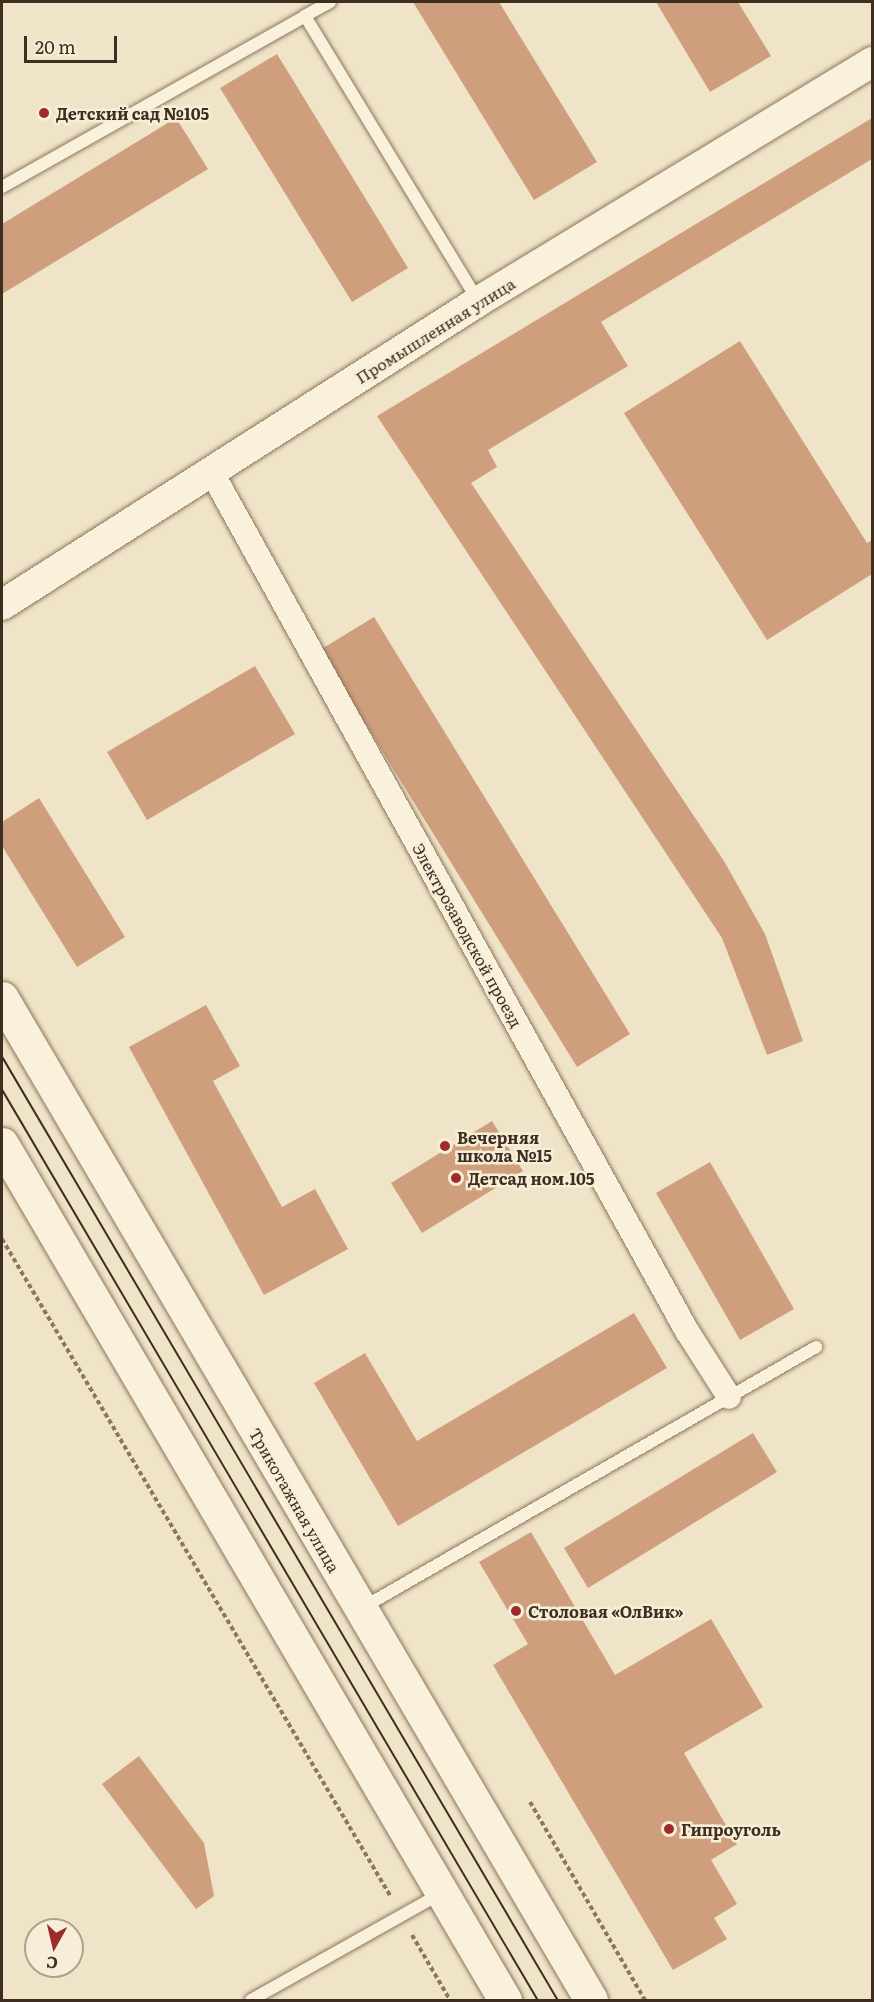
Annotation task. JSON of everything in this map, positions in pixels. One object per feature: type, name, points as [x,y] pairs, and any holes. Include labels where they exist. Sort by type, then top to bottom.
[{"type":"main road","name":"Трикотажная улица","points":[[2,998],[591,2001]]},
{"type":"main road","points":[[2,1144],[505,2001]]},
{"type":"street","name":"Промышленная улица","points":[[2,605],[479,302],[873,62]]},
{"type":"street","name":"Электрозаводской проезд","points":[[211,471],[687,1331],[729,1397]]},
{"type":"lane","points":[[2,187],[330,2]]},
{"type":"lane","points":[[305,16],[479,302]]},
{"type":"lane","points":[[360,1610],[816,1347]]},
{"type":"lane","points":[[251,2001],[441,1894]]},
{"type":"path","points":[[2,1239],[450,2001]]},
{"type":"path","points":[[530,1802],[645,2001]]},
{"type":"building","points":[[413,2],[499,2],[597,162],[534,200]]},
{"type":"building","points":[[656,2],[738,2],[771,56],[710,92]]},
{"type":"building","points":[[277,54],[408,268],[352,302],[220,88]]},
{"type":"building","points":[[176,118],[208,169],[2,294],[2,224]]},
{"type":"building","points":[[872,118],[872,159],[601,322],[628,366],[488,450],[497,467],[471,483],[724,861],[765,934],[803,1041],[767,1055],[722,938],[377,416]]},
{"type":"building","points":[[740,341],[867,543],[872,540],[872,574],[767,640],[624,413]]},
{"type":"building","points":[[374,617],[630,1034],[577,1067],[320,650]]},
{"type":"building","points":[[255,666],[295,734],[147,820],[107,752]]},
{"type":"building","points":[[39,798],[125,937],[77,967],[2,846],[2,822]]},
{"type":"building","points":[[206,1005],[240,1066],[213,1081],[282,1207],[315,1189],[348,1249],[264,1295],[129,1047]]},
{"type":"building","points":[[492,1121],[523,1171],[422,1233],[391,1183]]},
{"type":"building","points":[[710,1162],[794,1309],[740,1340],[656,1193]]},
{"type":"building","points":[[634,1313],[667,1368],[398,1526],[314,1383],[365,1353],[417,1441]]},
{"type":"building","points":[[753,1433],[777,1472],[588,1588],[564,1548]]},
{"type":"building","points":[[531,1532],[615,1675],[711,1619],[763,1707],[684,1753],[737,1844],[711,1860],[737,1904],[714,1918],[727,1939],[673,1970],[493,1665],[528,1644],[479,1562]]},
{"type":"building","points":[[139,1756],[204,1843],[214,1896],[196,1909],[102,1784]]},
{"type":"tram line","points":[[2,1056],[558,2000]]},
{"type":"tram line","points":[[2,1089],[538,2000]]},
{"type":"place","name":"Детский сад №105","points":[[44,113]]},
{"type":"place","name":"Вечерняя школа №15","points":[[445,1146]]},
{"type":"place","name":"Детсад ном.105","points":[[456,1178]]},
{"type":"place","name":"Столовая «ОлВик»","points":[[516,1611]]},
{"type":"place","name":"Гипроуголь","points":[[669,1829]]}]
